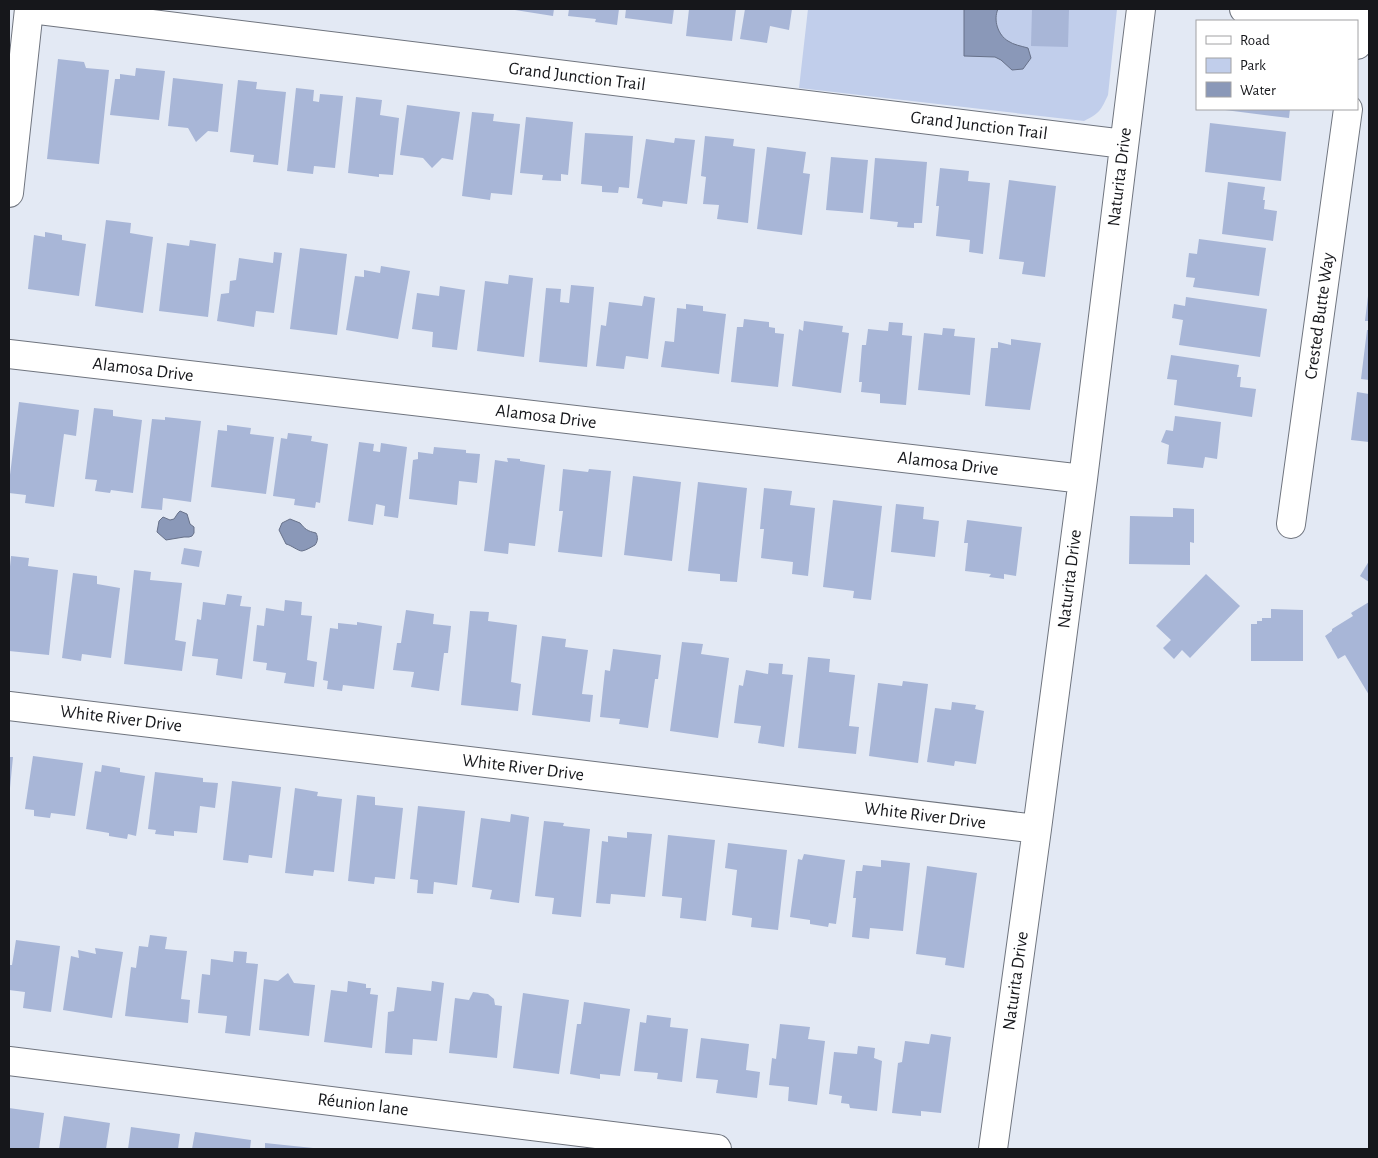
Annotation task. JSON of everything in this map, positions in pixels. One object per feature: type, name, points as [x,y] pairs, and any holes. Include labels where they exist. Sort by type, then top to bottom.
[{"type":"street","name":"Grand Junction Trail","points":[[30,9],[1124,144]]},
{"type":"street","points":[[9,193],[30,9]]},
{"type":"street","name":"Naturita Drive","points":[[993,1149],[1083,479],[1141,9]]},
{"type":"street","points":[[1244,9],[1364,15],[1358,41]]},
{"type":"street","name":"Crested Butte Way","points":[[1291,524],[1348,110]]},
{"type":"street","name":"Alamosa Drive","points":[[9,354],[1083,479]]},
{"type":"street","name":"White River Drive","points":[[9,706],[1037,829]]},
{"type":"street","name":"Réunion lane","points":[[9,1061],[717,1149]]},
{"type":"green space","points":[[808,9],[1117,9],[1108,95],[1099,111],[1084,121],[799,88]]},
{"type":"water","points":[[964,9],[998,9],[996,22],[1004,38],[1028,48],[1031,58],[1023,69],[1012,70],[995,57],[964,56]]},
{"type":"water","points":[[180,511],[187,514],[190,524],[194,527],[194,533],[189,537],[166,540],[157,532],[159,521],[163,517],[170,520],[174,519]]},
{"type":"water","points":[[290,519],[300,523],[308,531],[316,533],[317,542],[315,545],[302,551],[286,544],[279,530],[282,523]]},
{"type":"building","points":[[515,9],[554,9],[553,16]]},
{"type":"building","points":[[569,9],[619,9],[617,25],[595,22],[596,19],[568,16]]},
{"type":"building","points":[[626,9],[674,9],[672,24],[625,18]]},
{"type":"building","points":[[689,9],[736,9],[732,41],[686,36]]},
{"type":"building","points":[[745,9],[792,9],[789,30],[770,26],[767,43],[740,39]]},
{"type":"building","points":[[1032,9],[1069,9],[1068,47],[1031,46]]},
{"type":"building","points":[[58,59],[84,62],[86,68],[109,70],[99,164],[47,159]]},
{"type":"building","points":[[136,68],[165,71],[159,120],[110,115],[115,79],[120,79],[120,74],[135,76]]},
{"type":"building","points":[[173,78],[223,84],[218,132],[208,131],[196,142],[188,128],[168,126]]},
{"type":"building","points":[[238,80],[257,82],[256,89],[286,92],[278,165],[253,162],[254,155],[230,152]]},
{"type":"building","points":[[296,88],[314,90],[313,101],[319,102],[320,94],[343,96],[335,168],[314,166],[313,174],[287,171]]},
{"type":"building","points":[[356,97],[382,100],[380,115],[399,118],[393,175],[379,174],[379,177],[348,173]]},
{"type":"building","points":[[407,105],[460,112],[453,160],[442,158],[432,168],[423,158],[400,155]]},
{"type":"building","points":[[1225,110],[1290,110],[1289,118]]},
{"type":"building","points":[[472,112],[494,114],[493,121],[520,124],[512,195],[491,193],[490,200],[462,196]]},
{"type":"building","points":[[526,117],[573,122],[568,175],[561,174],[561,181],[542,180],[543,175],[520,173]]},
{"type":"building","points":[[1210,123],[1286,132],[1281,181],[1205,172]]},
{"type":"building","points":[[585,133],[633,136],[629,188],[619,187],[618,193],[602,192],[602,186],[581,184]]},
{"type":"building","points":[[705,136],[734,139],[733,146],[755,149],[748,223],[717,219],[719,205],[703,204],[706,177],[701,176]]},
{"type":"building","points":[[675,138],[695,140],[687,204],[663,201],[662,207],[642,204],[643,199],[637,198],[646,139],[674,143]]},
{"type":"building","points":[[767,147],[806,152],[803,173],[810,174],[802,235],[757,229]]},
{"type":"building","points":[[831,157],[868,160],[863,213],[826,210]]},
{"type":"building","points":[[875,158],[927,162],[922,223],[914,223],[914,228],[897,227],[898,222],[870,219]]},
{"type":"building","points":[[940,168],[969,171],[968,181],[990,183],[983,254],[969,252],[970,240],[936,236],[939,206],[936,206]]},
{"type":"building","points":[[1009,180],[1056,186],[1045,277],[1022,274],[1024,262],[999,259]]},
{"type":"building","points":[[1228,182],[1265,187],[1264,209],[1277,211],[1273,241],[1222,234]]},
{"type":"building","points":[[106,220],[131,223],[130,233],[153,237],[143,313],[95,306]]},
{"type":"building","points":[[45,232],[62,235],[62,240],[86,244],[79,296],[28,289],[34,235],[45,237]]},
{"type":"building","points":[[1199,239],[1266,248],[1259,296],[1193,287],[1195,278],[1186,277],[1189,253],[1197,254]]},
{"type":"building","points":[[190,240],[216,244],[208,317],[159,311],[167,243],[189,246]]},
{"type":"building","points":[[300,248],[347,254],[337,335],[290,329]]},
{"type":"building","points":[[274,252],[282,253],[274,313],[256,311],[254,327],[217,321],[221,294],[229,293],[230,281],[236,280],[239,258],[273,263]]},
{"type":"building","points":[[381,266],[410,271],[398,339],[346,330],[355,276],[364,277],[364,270],[380,273]]},
{"type":"building","points":[[509,275],[533,278],[524,357],[477,351],[485,281],[508,284]]},
{"type":"building","points":[[571,285],[594,287],[587,367],[539,362],[546,288],[561,289],[560,302],[569,303]]},
{"type":"building","points":[[440,286],[465,290],[457,350],[432,347],[433,332],[412,329],[417,293],[439,296]]},
{"type":"building","points":[[644,296],[655,298],[648,359],[626,356],[624,369],[596,366],[601,325],[606,326],[609,302],[642,306]]},
{"type":"building","points":[[1368,296],[1369,321],[1365,321]]},
{"type":"building","points":[[1186,297],[1267,309],[1260,357],[1179,345],[1183,320],[1172,318],[1174,304],[1185,306]]},
{"type":"building","points":[[686,304],[703,306],[703,311],[726,314],[719,374],[661,367],[665,341],[674,342],[677,308],[686,309]]},
{"type":"building","points":[[744,319],[769,322],[769,327],[775,328],[775,333],[784,334],[778,387],[731,382],[737,327],[743,327]]},
{"type":"building","points":[[804,321],[843,326],[842,332],[849,333],[841,393],[792,386],[799,329],[803,331]]},
{"type":"building","points":[[889,322],[903,323],[902,335],[912,336],[906,405],[880,403],[880,394],[861,392],[862,382],[859,382],[862,345],[866,345],[868,329],[888,331]]},
{"type":"building","points":[[943,328],[955,329],[954,336],[975,338],[970,395],[918,390],[924,333],[942,335]]},
{"type":"building","points":[[1367,330],[1369,330],[1369,380],[1361,379]]},
{"type":"building","points":[[1011,339],[1041,343],[1030,410],[985,406],[991,348],[998,348],[998,342],[1011,345]]},
{"type":"building","points":[[1171,355],[1239,365],[1237,377],[1241,377],[1240,387],[1256,389],[1252,417],[1174,405],[1177,380],[1167,379]]},
{"type":"building","points":[[1357,392],[1369,394],[1369,442],[1351,440]]},
{"type":"building","points":[[19,402],[79,410],[76,436],[64,434],[54,507],[25,503],[26,495],[9,493]]},
{"type":"building","points":[[94,408],[113,410],[113,416],[142,420],[133,493],[111,490],[110,493],[95,491],[97,480],[85,479]]},
{"type":"building","points":[[1175,416],[1221,422],[1217,459],[1205,457],[1203,468],[1167,464],[1169,445],[1161,442],[1166,430],[1173,431]]},
{"type":"building","points":[[165,417],[201,421],[191,502],[163,498],[162,510],[141,508],[152,419],[165,420]]},
{"type":"building","points":[[227,425],[251,428],[250,434],[274,437],[266,494],[211,487],[218,430],[227,431]]},
{"type":"building","points":[[288,433],[312,436],[311,441],[328,444],[320,503],[316,502],[315,508],[294,505],[295,499],[273,496],[281,438],[287,439]]},
{"type":"building","points":[[359,442],[374,444],[373,451],[380,452],[381,443],[407,447],[398,518],[384,516],[385,506],[376,504],[373,525],[348,521]]},
{"type":"building","points":[[434,447],[466,450],[466,453],[480,454],[477,483],[459,481],[457,505],[409,499],[413,460],[418,459],[418,452],[433,454]]},
{"type":"building","points":[[507,458],[545,465],[535,546],[509,543],[508,554],[484,551],[495,460],[508,462]]},
{"type":"building","points":[[563,469],[588,472],[589,469],[611,471],[602,557],[558,552],[563,511],[559,511]]},
{"type":"building","points":[[633,476],[681,482],[672,561],[624,555]]},
{"type":"building","points":[[698,482],[747,488],[737,582],[720,581],[720,574],[688,571]]},
{"type":"building","points":[[764,488],[792,491],[790,505],[815,508],[808,576],[792,574],[793,562],[761,558],[764,529],[760,529]]},
{"type":"building","points":[[833,500],[882,506],[871,600],[853,598],[854,591],[823,587]]},
{"type":"building","points":[[896,504],[924,507],[923,519],[939,521],[935,557],[891,552]]},
{"type":"building","points":[[1173,508],[1194,509],[1194,543],[1190,542],[1190,565],[1129,564],[1130,516],[1173,517]]},
{"type":"building","points":[[967,520],[1022,527],[1016,576],[1004,574],[1004,579],[989,577],[991,574],[965,571],[968,543],[964,543]]},
{"type":"building","points":[[184,548],[202,551],[199,567],[181,564]]},
{"type":"building","points":[[11,556],[29,558],[28,566],[58,570],[49,655],[9,651],[9,577]]},
{"type":"building","points":[[1369,561],[1369,582],[1360,576]]},
{"type":"building","points":[[134,570],[151,572],[150,580],[182,583],[175,640],[186,642],[182,671],[124,664]]},
{"type":"building","points":[[73,573],[97,576],[97,584],[120,588],[111,658],[82,654],[81,661],[62,658]]},
{"type":"building","points":[[1206,574],[1240,606],[1190,658],[1182,650],[1174,659],[1163,648],[1171,640],[1156,626]]},
{"type":"building","points":[[227,594],[242,596],[240,606],[251,607],[242,679],[216,675],[218,659],[192,656],[197,619],[201,620],[203,602],[225,605]]},
{"type":"building","points":[[285,600],[302,602],[301,615],[312,616],[307,660],[317,662],[314,687],[284,683],[286,673],[266,670],[267,663],[253,661],[257,625],[264,626],[266,608],[284,611]]},
{"type":"building","points":[[1369,602],[1369,695],[1345,655],[1338,659],[1325,636],[1332,629],[1353,616],[1351,613]]},
{"type":"building","points":[[1271,609],[1303,610],[1303,661],[1251,661],[1251,624],[1257,624],[1257,621],[1262,621],[1262,618],[1271,618]]},
{"type":"building","points":[[406,610],[434,614],[433,624],[451,626],[448,653],[444,653],[439,691],[411,687],[414,672],[393,670],[397,643],[401,643]]},
{"type":"building","points":[[470,611],[489,612],[488,621],[517,625],[511,682],[521,684],[518,711],[461,705]]},
{"type":"building","points":[[357,622],[382,626],[374,689],[343,685],[342,691],[327,689],[328,681],[323,680],[330,628],[338,629],[338,623],[357,625]]},
{"type":"building","points":[[542,636],[566,639],[565,647],[588,650],[582,694],[593,695],[590,722],[532,715]]},
{"type":"building","points":[[682,642],[703,644],[701,654],[729,658],[718,738],[670,731]]},
{"type":"building","points":[[613,649],[661,655],[658,679],[655,679],[648,728],[619,724],[620,719],[600,717],[605,670],[610,671]]},
{"type":"building","points":[[808,657],[830,659],[829,672],[855,675],[849,726],[859,727],[856,754],[798,748]]},
{"type":"building","points":[[769,663],[783,664],[782,674],[793,675],[784,747],[758,743],[761,726],[734,723],[739,685],[743,686],[746,670],[768,674]]},
{"type":"building","points":[[903,681],[928,684],[918,763],[869,756],[878,683],[902,686]]},
{"type":"building","points":[[952,702],[976,705],[975,709],[984,711],[976,764],[955,761],[954,766],[927,762],[935,708],[951,710]]},
{"type":"building","points":[[33,756],[83,763],[75,816],[51,813],[50,818],[34,816],[34,810],[25,809]]},
{"type":"building","points":[[9,757],[13,757],[10,788],[9,788]]},
{"type":"building","points":[[102,765],[120,768],[120,772],[145,776],[136,836],[128,834],[127,839],[109,836],[109,833],[86,829],[95,771],[101,772]]},
{"type":"building","points":[[155,772],[203,778],[203,782],[218,783],[215,808],[200,806],[197,833],[174,831],[174,836],[155,834],[156,830],[148,829]]},
{"type":"building","points":[[232,781],[281,787],[272,858],[249,855],[248,863],[223,860]]},
{"type":"building","points":[[295,788],[318,792],[317,796],[342,799],[334,872],[314,870],[313,876],[285,873]]},
{"type":"building","points":[[357,795],[375,797],[375,805],[403,808],[395,879],[375,877],[374,884],[348,881]]},
{"type":"building","points":[[418,806],[465,811],[457,885],[434,882],[433,894],[417,893],[418,880],[410,879]]},
{"type":"building","points":[[511,814],[529,817],[519,903],[490,899],[492,890],[472,887],[481,818],[510,822]]},
{"type":"building","points":[[544,821],[564,823],[563,826],[590,829],[581,917],[552,914],[554,898],[535,896]]},
{"type":"building","points":[[627,832],[652,834],[645,897],[611,894],[610,904],[596,903],[602,841],[608,842],[608,836],[627,838]]},
{"type":"building","points":[[668,835],[715,840],[706,921],[680,918],[682,898],[662,896]]},
{"type":"building","points":[[728,843],[787,850],[778,930],[751,927],[752,918],[732,915],[737,870],[725,868]]},
{"type":"building","points":[[804,854],[845,860],[836,924],[829,923],[828,927],[810,924],[810,920],[790,917],[798,859],[802,860]]},
{"type":"building","points":[[881,860],[910,863],[903,931],[870,928],[869,939],[852,937],[856,898],[853,898],[856,871],[862,871],[863,865],[881,867]]},
{"type":"building","points":[[927,866],[977,873],[964,968],[945,965],[946,958],[916,954]]},
{"type":"building","points":[[150,935],[167,937],[165,949],[187,951],[181,999],[190,1000],[188,1023],[125,1016],[131,967],[136,968],[139,946],[148,947]]},
{"type":"building","points":[[16,940],[60,946],[51,1012],[23,1008],[25,992],[9,990],[9,965],[12,965]]},
{"type":"building","points":[[95,948],[123,952],[112,1018],[63,1010],[71,956],[79,958],[78,950],[96,954]]},
{"type":"building","points":[[234,951],[247,952],[246,963],[258,964],[250,1036],[225,1033],[227,1016],[198,1013],[202,974],[210,975],[211,959],[233,962]]},
{"type":"building","points":[[288,973],[294,983],[315,985],[309,1036],[259,1030],[264,979],[278,981]]},
{"type":"building","points":[[348,981],[366,984],[366,988],[371,988],[370,994],[378,995],[372,1048],[324,1042],[331,990],[347,992]]},
{"type":"building","points":[[432,981],[444,983],[437,1041],[413,1039],[412,1055],[385,1053],[388,1012],[394,1011],[397,987],[431,991]]},
{"type":"building","points":[[473,992],[488,994],[494,999],[495,1005],[502,1006],[497,1058],[449,1053],[455,998],[469,1000]]},
{"type":"building","points":[[523,993],[569,1000],[559,1074],[513,1068]]},
{"type":"building","points":[[584,1002],[630,1009],[620,1076],[600,1074],[600,1079],[570,1074],[577,1024],[581,1024]]},
{"type":"building","points":[[647,1015],[671,1018],[670,1027],[688,1029],[682,1082],[657,1079],[658,1073],[634,1071],[640,1022],[646,1023]]},
{"type":"building","points":[[780,1024],[810,1027],[808,1039],[825,1041],[817,1105],[788,1101],[789,1087],[769,1085],[772,1058],[776,1059]]},
{"type":"building","points":[[931,1034],[951,1037],[941,1113],[921,1111],[921,1116],[892,1113],[898,1063],[902,1062],[905,1041],[929,1044]]},
{"type":"building","points":[[701,1038],[749,1044],[746,1070],[760,1072],[757,1098],[716,1093],[718,1080],[696,1078]]},
{"type":"building","points":[[858,1046],[875,1048],[874,1058],[882,1061],[877,1111],[850,1108],[849,1104],[841,1103],[842,1096],[829,1094],[834,1052],[857,1054]]},
{"type":"building","points":[[9,1108],[44,1113],[39,1149],[9,1149]]},
{"type":"building","points":[[64,1116],[110,1123],[106,1149],[59,1149]]},
{"type":"building","points":[[131,1127],[180,1134],[178,1149],[128,1149]]},
{"type":"building","points":[[195,1132],[251,1140],[250,1149],[192,1149]]},
{"type":"building","points":[[265,1143],[313,1148],[313,1149],[265,1149]]}]
